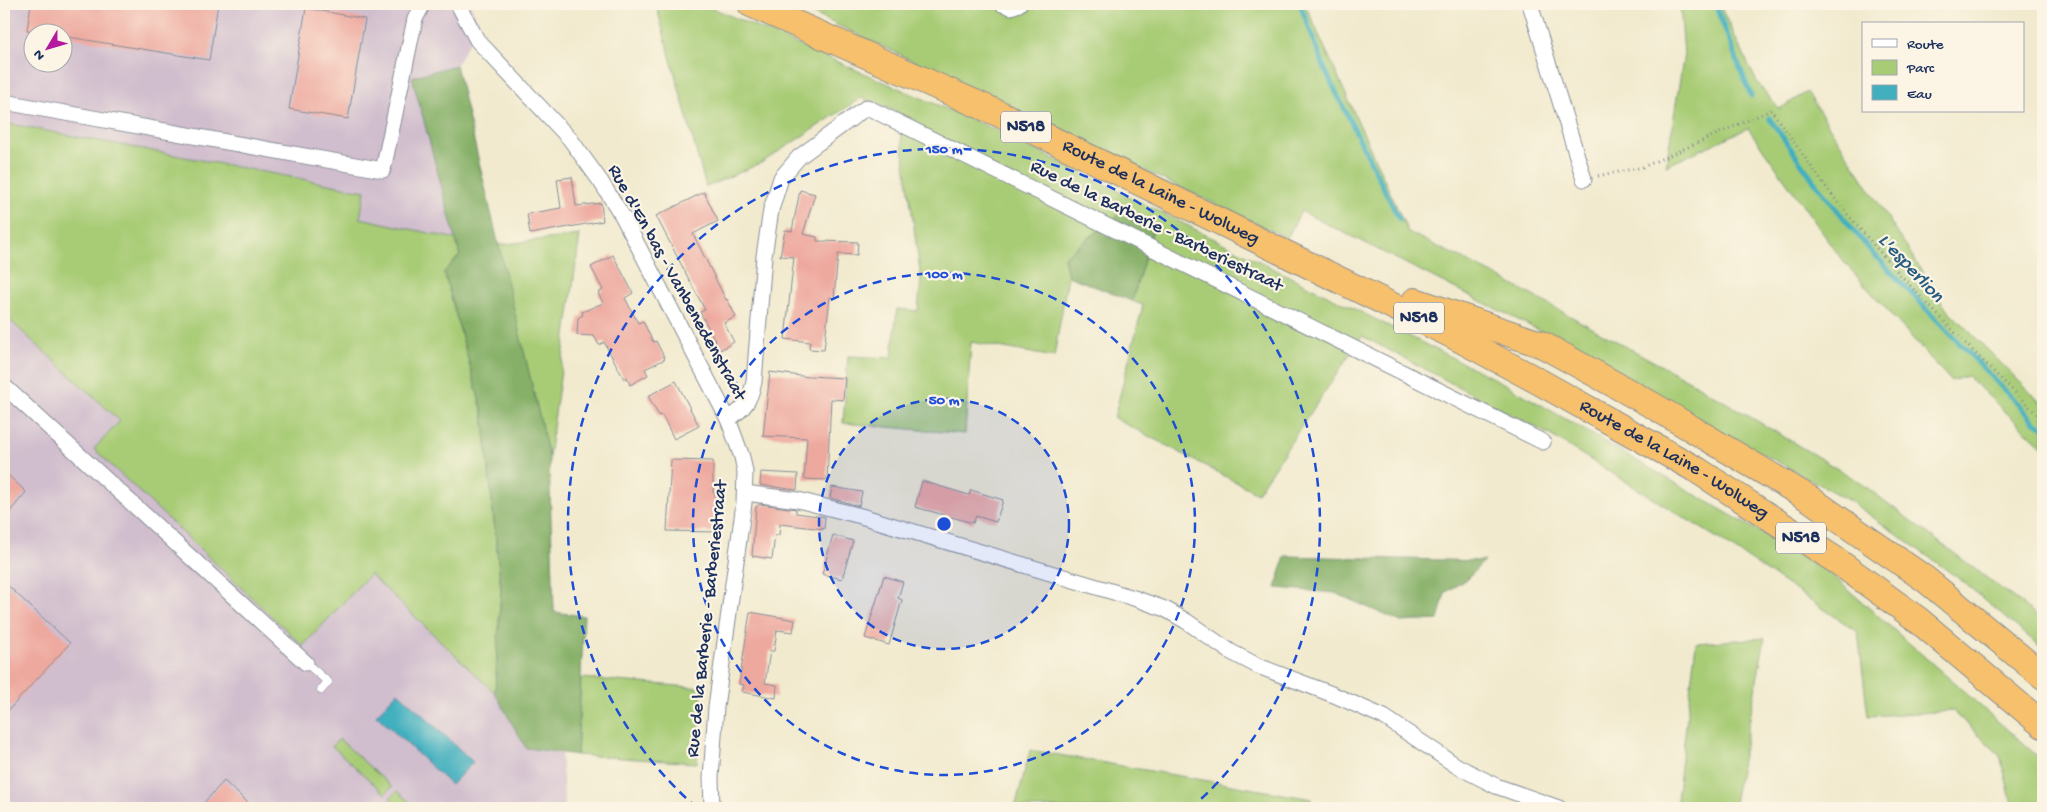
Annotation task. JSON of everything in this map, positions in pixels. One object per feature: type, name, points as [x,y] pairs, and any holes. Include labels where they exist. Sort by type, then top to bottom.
[{"type":"highway","name":"Route de la Laine - Wolweg","points":[[751,4],[1002,115],[1454,336],[1697,470],[1837,561],[1917,619],[2043,725]]},
{"type":"highway","name":"Route de la Laine - Wolweg","points":[[1297,260],[1543,345],[1652,405],[1810,499],[1925,579],[2043,676]]},
{"type":"street","points":[[4,102],[383,170],[415,19],[423,4]]},
{"type":"street","name":"Rue d'En bas - Vanbenedenstraat","points":[[458,4],[477,40],[570,139],[601,182],[622,217],[728,419]]},
{"type":"street","points":[[1002,4],[1011,7],[1019,4]]},
{"type":"street","points":[[1531,4],[1584,179]]},
{"type":"street","name":"Rue de la Barberie - Barberiestraat","points":[[712,808],[711,778],[716,707],[745,493],[742,457],[728,419],[744,408],[750,398],[754,382],[764,256],[771,210],[780,178],[799,157],[867,107],[1543,442]]},
{"type":"street","points":[[4,386],[306,663]]},
{"type":"street","points":[[745,493],[798,500],[861,516],[1165,609],[1231,652],[1258,666],[1334,695],[1384,717],[1457,766],[1496,786],[1559,808]]},
{"type":"lane","points":[[306,663],[328,682],[321,690]]},
{"type":"path","points":[[1584,179],[1643,167],[1771,110],[1844,210],[1986,364],[2043,420]]},
{"type":"shaded area","points":[[4,4],[470,4],[479,25],[456,65],[412,78],[456,239],[360,218],[365,191],[4,123]]},
{"type":"shaded area","points":[[4,315],[120,421],[94,449],[303,646],[370,573],[495,693],[526,748],[561,754],[565,808],[4,808]]},
{"type":"green space","points":[[652,4],[703,4],[998,131],[1505,384],[1827,571],[2043,761],[2043,808],[2013,808],[2000,755],[1953,711],[1868,716],[1858,632],[1719,539],[1550,435],[1362,336],[1257,493],[1114,418],[1143,305],[1132,301],[1153,229],[1064,257],[1068,276],[1054,357],[971,342],[965,434],[843,423],[848,356],[892,358],[897,309],[918,311],[921,279],[898,112],[861,98],[761,163],[706,187],[656,5]]},
{"type":"green space","points":[[793,4],[1005,4],[1015,16],[1040,4],[1305,4],[1408,232],[1491,273],[1695,384],[1858,481],[2043,620],[2043,649],[1961,580],[1850,501],[1554,338],[1301,211],[1287,238]]},
{"type":"green space","points":[[1680,4],[1719,4],[1757,82],[1779,109],[1807,92],[1945,307],[2043,405],[2043,447],[1967,376],[1951,381],[1842,260],[1748,128],[1666,166],[1684,54]]},
{"type":"green space","points":[[456,65],[549,457],[554,612],[584,616],[577,755],[526,748],[495,693],[501,589],[483,413],[444,272],[460,255],[412,77]]},
{"type":"green space","points":[[4,123],[365,191],[360,218],[456,239],[460,256],[444,272],[483,413],[501,589],[495,693],[370,574],[303,646],[94,449],[120,421],[4,315]]},
{"type":"green space","points":[[1120,214],[1153,229],[1132,301],[1068,276],[1064,257]]},
{"type":"green space","points":[[580,235],[549,457],[498,245]]},
{"type":"green space","points":[[1285,556],[1484,561],[1468,578],[1445,593],[1438,620],[1401,622],[1335,593],[1276,588]]},
{"type":"green space","points":[[1765,638],[1733,808],[1676,808],[1696,643]]},
{"type":"green space","points":[[581,678],[702,688],[697,763],[577,755]]},
{"type":"green space","points":[[339,739],[392,787],[385,794],[332,746]]},
{"type":"green space","points":[[1030,750],[1312,799],[1310,808],[1015,808]]},
{"type":"green space","points":[[397,791],[416,808],[401,808],[390,798]]},
{"type":"water","points":[[398,692],[473,762],[451,785],[376,715]]},
{"type":"building","points":[[31,4],[218,4],[209,60],[72,38],[72,22],[28,22]]},
{"type":"building","points":[[306,8],[365,19],[348,119],[289,109]]},
{"type":"building","points":[[572,177],[576,206],[601,203],[603,221],[530,234],[527,214],[561,208],[557,179]]},
{"type":"building","points":[[800,190],[815,194],[803,234],[817,237],[817,241],[858,242],[857,255],[838,254],[834,298],[830,297],[824,350],[809,349],[810,342],[785,339],[794,257],[780,256],[785,230],[792,231]]},
{"type":"building","points":[[704,192],[718,221],[693,234],[736,317],[724,323],[734,342],[720,350],[700,312],[705,310],[656,216]]},
{"type":"building","points":[[613,255],[633,293],[625,298],[638,323],[643,321],[653,342],[656,341],[665,359],[645,369],[648,375],[630,385],[627,377],[624,379],[604,342],[599,345],[594,336],[577,335],[578,318],[583,315],[582,312],[603,303],[598,293],[603,290],[591,267]]},
{"type":"building","points":[[770,372],[809,377],[845,378],[843,400],[831,399],[827,480],[804,479],[807,438],[763,436]]},
{"type":"building","points":[[676,381],[699,426],[674,439],[662,415],[659,416],[648,396]]},
{"type":"building","points":[[671,460],[713,461],[716,532],[667,531]]},
{"type":"building","points":[[4,471],[26,492],[4,519]]},
{"type":"building","points":[[761,472],[798,474],[797,490],[760,485]]},
{"type":"building","points":[[922,481],[969,495],[971,490],[1003,500],[996,522],[976,516],[973,523],[915,507]]},
{"type":"building","points":[[832,487],[862,492],[859,506],[830,498]]},
{"type":"building","points":[[760,504],[796,509],[796,513],[825,517],[824,529],[780,524],[779,535],[775,535],[772,559],[752,556],[756,507]]},
{"type":"building","points":[[833,535],[853,541],[842,579],[822,574]]},
{"type":"building","points":[[884,576],[903,582],[898,598],[902,600],[889,645],[865,638]]},
{"type":"building","points":[[4,582],[70,643],[4,715]]},
{"type":"building","points":[[750,612],[795,620],[793,632],[777,630],[774,651],[770,651],[765,683],[777,685],[776,698],[742,692],[744,685],[739,684]]},
{"type":"building","points":[[224,781],[254,808],[199,808]]},
{"type":"waterway","points":[[1300,4],[1326,72],[1399,219]]},
{"type":"waterway","name":"L'esperlion","points":[[1715,4],[1751,96]]},
{"type":"waterway","name":"L'esperlion","points":[[1769,118],[1817,185],[1868,248],[2035,422],[2043,427]]}]
